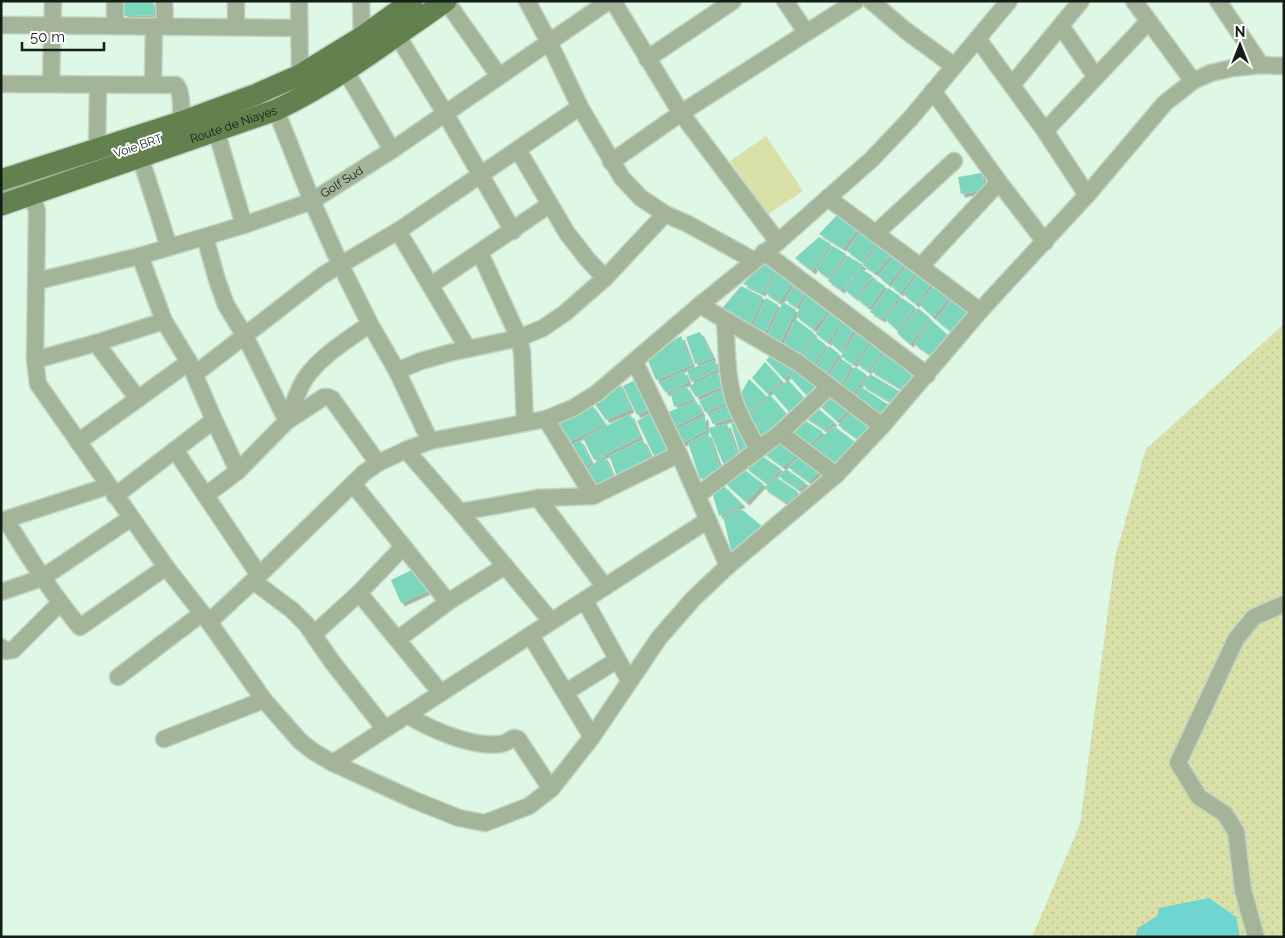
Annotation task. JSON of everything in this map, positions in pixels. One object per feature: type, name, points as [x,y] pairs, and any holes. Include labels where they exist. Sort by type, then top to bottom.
[{"type":"main road","name":"Route de Niayes","points":[[1,205],[29,183],[97,150],[257,94],[300,75],[362,37],[412,1]]},
{"type":"main road","name":"Route de Niayes","points":[[1,180],[29,183],[140,156],[276,110],[295,101],[345,70],[446,1]]},
{"type":"street","points":[[51,84],[52,1]]},
{"type":"street","points":[[114,26],[115,1]]},
{"type":"street","points":[[153,84],[159,26],[164,1]]},
{"type":"street","points":[[236,1],[236,27]]},
{"type":"street","points":[[299,1],[300,75]]},
{"type":"street","points":[[361,1],[362,37]]},
{"type":"street","name":"Voie BRT","points":[[1,193],[284,94],[323,73],[427,1]]},
{"type":"street","points":[[446,1],[498,76]]},
{"type":"street","points":[[527,1],[580,107],[611,162],[622,178],[641,198],[665,214],[759,256],[927,375]]},
{"type":"street","points":[[611,1],[681,114],[778,242]]},
{"type":"street","name":"Golf Sud","points":[[37,281],[140,256],[244,225],[312,201],[392,150],[498,76],[611,1]]},
{"type":"street","points":[[647,59],[732,1]]},
{"type":"street","points":[[785,1],[806,32]]},
{"type":"street","points":[[611,162],[681,114],[856,1]]},
{"type":"street","points":[[871,1],[905,30],[954,66]]},
{"type":"street","points":[[118,677],[205,618],[256,578],[364,473],[378,462],[430,441],[546,419],[573,408],[597,393],[700,304],[778,242],[872,158],[910,119],[1009,1]]},
{"type":"street","points":[[1012,85],[1081,1]]},
{"type":"street","points":[[1134,1],[1192,81]]},
{"type":"street","points":[[1218,1],[1261,65]]},
{"type":"street","points":[[1045,131],[1148,22]]},
{"type":"street","points":[[1,25],[299,28]]},
{"type":"street","points":[[1061,26],[1096,77]]},
{"type":"street","points":[[398,35],[512,231]]},
{"type":"street","points":[[978,39],[1045,131],[1088,195]]},
{"type":"street","points":[[29,183],[37,211],[35,360],[38,384],[131,518],[264,700],[300,740],[314,752],[333,763],[459,818],[485,823],[529,806],[551,789],[592,736],[658,638],[693,599],[728,566],[836,475],[927,375],[980,311],[1088,195],[1165,103],[1192,81],[1212,73],[1233,68],[1261,65],[1284,66]]},
{"type":"street","points":[[345,70],[392,150]]},
{"type":"street","points":[[1,84],[176,85],[179,88],[181,122]]},
{"type":"street","points":[[97,150],[98,85]]},
{"type":"street","points":[[933,91],[1044,242]]},
{"type":"street","points":[[78,442],[138,399],[245,336],[340,264],[398,231],[580,107]]},
{"type":"street","points":[[276,110],[312,201],[340,264],[370,324],[397,370],[430,441]]},
{"type":"street","points":[[216,130],[244,225]]},
{"type":"street","points":[[518,150],[566,233],[605,278]]},
{"type":"street","points":[[140,156],[169,247]]},
{"type":"street","points":[[875,234],[954,161]]},
{"type":"street","points":[[920,267],[999,182]]},
{"type":"street","points":[[828,198],[980,311]]},
{"type":"street","points":[[432,285],[549,205]]},
{"type":"street","points":[[397,370],[420,361],[520,338],[544,328],[566,313],[605,278],[665,214]]},
{"type":"street","points":[[398,231],[432,285],[468,349]]},
{"type":"street","points":[[205,237],[216,280],[226,305],[245,336],[287,421]]},
{"type":"street","points":[[480,253],[520,338],[525,423]]},
{"type":"street","points":[[140,256],[164,321],[192,368],[238,471]]},
{"type":"street","points":[[700,304],[725,321],[796,362],[828,388],[882,426]]},
{"type":"street","points":[[35,360],[164,321]]},
{"type":"street","points":[[725,321],[731,387],[736,405],[758,450]]},
{"type":"street","points":[[287,421],[310,371],[330,353],[370,324]]},
{"type":"street","points":[[96,343],[138,399]]},
{"type":"street","points":[[635,362],[698,495],[728,566]]},
{"type":"street","points":[[698,495],[780,434],[828,388]]},
{"type":"street","points":[[206,495],[238,471],[287,421],[324,397],[332,399],[378,462]]},
{"type":"street","points":[[546,419],[593,496]]},
{"type":"street","points":[[166,567],[80,627],[42,578],[3,520],[112,491],[175,450],[214,420]]},
{"type":"street","points":[[780,434],[836,475]]},
{"type":"street","points":[[175,450],[206,495],[256,578],[306,624],[333,663],[385,729]]},
{"type":"street","points":[[406,450],[551,621]]},
{"type":"street","points":[[460,512],[538,498],[593,496],[679,454]]},
{"type":"street","points":[[353,484],[448,602]]},
{"type":"street","points":[[538,498],[605,587]]},
{"type":"street","points":[[1,592],[42,578],[131,518]]},
{"type":"street","points":[[333,763],[708,520]]},
{"type":"street","points":[[314,634],[403,547]]},
{"type":"street","points":[[398,639],[448,602],[505,566]]},
{"type":"street","points":[[359,592],[441,693]]},
{"type":"street","points":[[585,601],[629,680]]},
{"type":"street","points":[[1,647],[6,651],[13,650],[60,603]]},
{"type":"street","points":[[1256,937],[1243,890],[1236,832],[1225,814],[1199,797],[1178,763],[1236,639],[1254,617],[1284,604]]},
{"type":"street","points":[[531,636],[592,736]]},
{"type":"street","points":[[566,692],[617,660]]},
{"type":"street","points":[[164,740],[264,700]]},
{"type":"street","points":[[407,715],[428,727],[482,745],[502,744],[514,738],[518,739],[551,789]]},
{"type":"green space","points":[[766,136],[803,191],[767,215],[730,161]]},
{"type":"green space","points":[[1284,324],[1284,937],[1032,937],[1080,824],[1115,557],[1146,449]]},
{"type":"water","points":[[1209,898],[1236,917],[1240,937],[1135,937],[1138,928],[1157,916],[1159,908]]},
{"type":"building","points":[[124,1],[153,1],[154,15],[124,16]]},
{"type":"building","points":[[982,173],[985,190],[961,194],[958,177]]},
{"type":"building","points":[[839,213],[859,226],[843,248],[819,234]]},
{"type":"building","points":[[862,228],[878,240],[862,262],[847,251]]},
{"type":"building","points":[[819,237],[831,244],[812,271],[795,258]]},
{"type":"building","points":[[880,243],[893,253],[875,273],[863,265]]},
{"type":"building","points":[[833,246],[846,254],[828,278],[816,269]]},
{"type":"building","points":[[895,255],[906,262],[888,284],[878,276]]},
{"type":"building","points":[[848,256],[863,265],[841,290],[828,281]]},
{"type":"building","points":[[766,259],[777,266],[762,293],[743,284]]},
{"type":"building","points":[[908,264],[918,270],[900,293],[891,286]]},
{"type":"building","points":[[779,268],[794,280],[779,302],[765,293]]},
{"type":"building","points":[[861,269],[873,276],[855,298],[844,289]]},
{"type":"building","points":[[920,272],[933,281],[916,304],[903,294]]},
{"type":"building","points":[[874,279],[885,286],[869,308],[857,299]]},
{"type":"building","points":[[797,281],[807,289],[797,307],[785,300]]},
{"type":"building","points":[[936,283],[951,294],[933,317],[919,304]]},
{"type":"building","points":[[741,286],[763,297],[748,329],[719,312]]},
{"type":"building","points":[[888,288],[900,296],[882,319],[870,312]]},
{"type":"building","points":[[808,292],[831,307],[813,329],[796,316]]},
{"type":"building","points":[[954,296],[972,309],[954,334],[936,320]]},
{"type":"building","points":[[766,298],[778,305],[763,337],[751,330]]},
{"type":"building","points":[[902,298],[915,307],[897,330],[885,319]]},
{"type":"building","points":[[783,302],[796,310],[779,345],[766,338]]},
{"type":"building","points":[[918,308],[930,318],[910,344],[897,333]]},
{"type":"building","points":[[832,309],[844,316],[828,342],[816,334]]},
{"type":"building","points":[[795,319],[814,333],[798,359],[782,348]]},
{"type":"building","points":[[844,320],[855,328],[841,352],[831,343]]},
{"type":"building","points":[[931,320],[949,336],[933,357],[914,344]]},
{"type":"building","points":[[700,332],[713,358],[695,364],[686,337]]},
{"type":"building","points":[[857,332],[870,340],[854,364],[841,356]]},
{"type":"building","points":[[681,336],[692,365],[656,380],[646,356]]},
{"type":"building","points":[[814,336],[826,345],[810,370],[800,361]]},
{"type":"building","points":[[872,342],[883,350],[868,371],[857,364]]},
{"type":"building","points":[[829,346],[839,354],[824,377],[813,370]]},
{"type":"building","points":[[887,349],[916,373],[903,390],[871,371]]},
{"type":"building","points":[[775,352],[796,366],[784,379],[766,360]]},
{"type":"building","points":[[840,358],[852,366],[838,390],[826,380]]},
{"type":"building","points":[[715,360],[718,369],[691,382],[687,370]]},
{"type":"building","points":[[765,362],[782,381],[767,393],[752,378]]},
{"type":"building","points":[[798,367],[822,388],[809,398],[789,376]]},
{"type":"building","points":[[855,367],[866,374],[851,397],[840,391]]},
{"type":"building","points":[[684,371],[688,382],[666,393],[659,383]]},
{"type":"building","points":[[717,373],[726,385],[696,397],[689,386]]},
{"type":"building","points":[[870,374],[902,393],[894,404],[862,385]]},
{"type":"building","points":[[749,379],[765,395],[747,419],[738,399]]},
{"type":"building","points":[[635,380],[651,408],[637,415],[623,386]]},
{"type":"building","points":[[788,380],[806,400],[790,413],[772,392]]},
{"type":"building","points":[[619,383],[631,409],[606,420],[592,400]]},
{"type":"building","points":[[686,386],[693,399],[674,407],[671,393]]},
{"type":"building","points":[[861,387],[892,407],[881,421],[853,399]]},
{"type":"building","points":[[726,388],[730,401],[705,412],[699,401]]},
{"type":"building","points":[[769,394],[789,417],[759,444],[747,421]]},
{"type":"building","points":[[832,394],[852,408],[837,421],[819,405]]},
{"type":"building","points":[[696,401],[702,413],[673,428],[666,413]]},
{"type":"building","points":[[731,404],[738,416],[713,424],[708,414]]},
{"type":"building","points":[[592,405],[605,424],[565,444],[553,426]]},
{"type":"building","points":[[814,405],[834,422],[825,430],[804,416]]},
{"type":"building","points":[[854,410],[874,425],[860,441],[838,425]]},
{"type":"building","points":[[651,413],[673,454],[656,460],[637,421]]},
{"type":"building","points":[[630,414],[640,437],[594,460],[583,438]]},
{"type":"building","points":[[705,416],[706,430],[681,444],[674,431]]},
{"type":"building","points":[[801,418],[823,432],[806,448],[785,433]]},
{"type":"building","points":[[739,419],[750,448],[741,456],[731,423]]},
{"type":"building","points":[[727,424],[738,456],[724,465],[708,428]]},
{"type":"building","points":[[834,426],[859,445],[836,470],[808,450]]},
{"type":"building","points":[[708,433],[721,470],[700,479],[688,443]]},
{"type":"building","points":[[778,438],[799,452],[783,467],[762,452]]},
{"type":"building","points":[[580,440],[591,462],[581,468],[569,447]]},
{"type":"building","points":[[643,440],[653,461],[617,476],[609,456]]},
{"type":"building","points":[[759,454],[781,469],[766,483],[745,467]]},
{"type":"building","points":[[802,454],[821,470],[809,482],[788,467]]},
{"type":"building","points":[[604,456],[615,480],[592,487],[586,470]]},
{"type":"building","points":[[741,467],[763,484],[746,502],[725,483]]},
{"type":"building","points":[[786,469],[806,483],[798,489],[778,476]]},
{"type":"building","points":[[776,477],[798,492],[786,503],[764,488]]},
{"type":"building","points":[[724,486],[742,504],[719,516],[712,492]]},
{"type":"building","points":[[740,508],[763,527],[732,554],[723,516]]},
{"type":"building","points":[[416,568],[432,589],[401,603],[391,580]]}]
